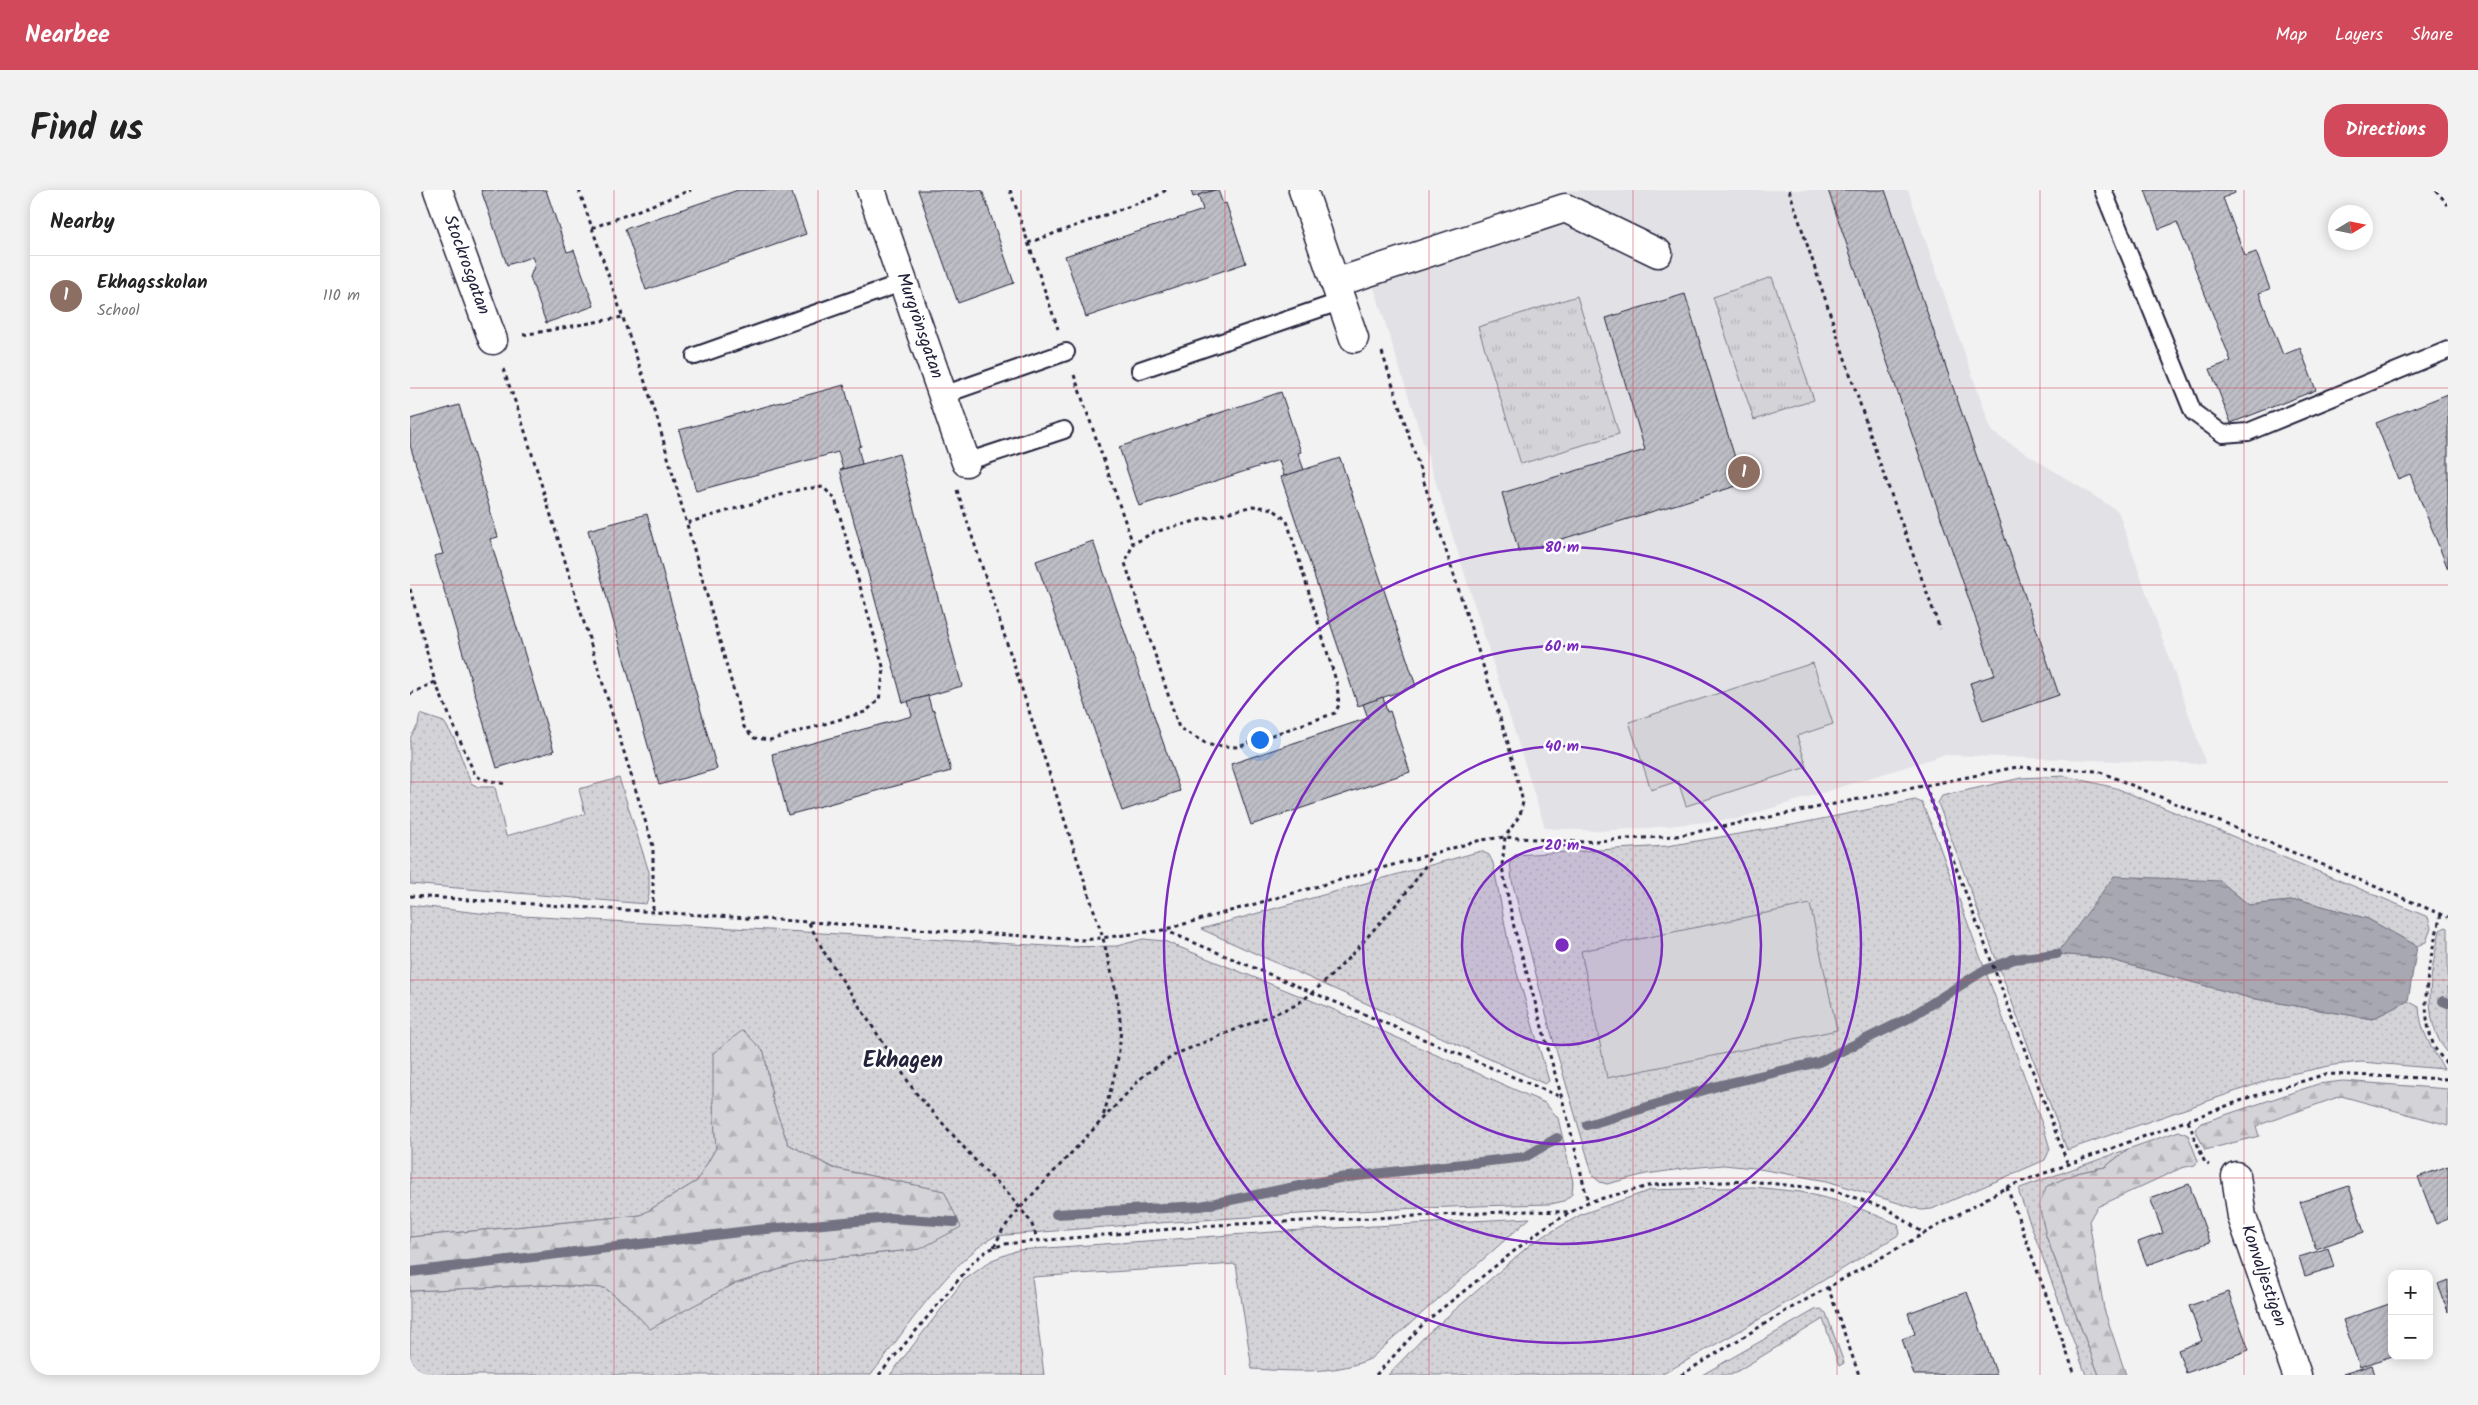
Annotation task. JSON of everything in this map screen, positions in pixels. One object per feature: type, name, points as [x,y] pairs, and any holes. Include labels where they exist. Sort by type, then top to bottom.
[{"type":"street","name":"Stockrosgatan","points":[[438,190],[493,340]]},
{"type":"street","name":"Murgrönsgatan","points":[[871,190],[966,462]]},
{"type":"street","points":[[1303,190],[1354,338]]},
{"type":"street","points":[[1338,292],[1565,208],[1658,253]]},
{"type":"street","name":"Konvaljestigen","points":[[2236,1176],[2242,1217],[2297,1375]]},
{"type":"lane","points":[[2103,190],[2193,412],[2223,434],[2248,432],[2448,350]]},
{"type":"lane","points":[[695,356],[904,282]]},
{"type":"lane","points":[[1140,370],[1338,292]]},
{"type":"lane","points":[[943,395],[1066,352]]},
{"type":"lane","points":[[966,462],[1064,430]]},
{"type":"path","points":[[579,190],[655,411],[744,727],[754,738],[770,740],[865,712],[879,700],[884,670],[835,499],[823,487],[801,489],[687,523]]},
{"type":"path","points":[[592,228],[691,190]]},
{"type":"path","points":[[1010,190],[1133,544],[1125,563],[1178,728],[1209,746],[1238,747],[1335,713],[1339,705],[1337,684],[1287,521],[1273,509],[1253,506],[1154,532],[1133,544]]},
{"type":"path","points":[[1028,243],[1155,198],[1166,190]]},
{"type":"path","points":[[1789,190],[1879,461],[1940,629]]},
{"type":"path","points":[[2436,190],[2448,205]]},
{"type":"path","points":[[623,317],[493,340],[518,412],[653,846],[653,913]]},
{"type":"path","points":[[1385,364],[1508,743],[1523,802],[1520,815],[1505,837],[1502,867],[1514,927],[1562,1097],[1588,1202]]},
{"type":"path","points":[[966,462],[950,471],[1103,938],[1116,1003],[1120,1040],[1115,1074],[1103,1117]]},
{"type":"path","points":[[410,589],[435,682],[476,774],[482,779],[506,784]]},
{"type":"path","points":[[410,694],[435,682]]},
{"type":"path","points":[[410,896],[1084,940],[1163,930],[1481,840],[1505,837],[1576,842],[1676,836],[2017,767],[2098,771],[2448,916]]},
{"type":"path","points":[[1925,785],[1996,978],[2068,1165]]},
{"type":"path","points":[[994,1248],[1003,1229],[1020,1208],[1144,1075],[1178,1053],[1296,1005],[1313,993],[1331,977],[1404,896],[1433,854]]},
{"type":"path","points":[[2441,914],[2429,966],[2425,1015],[2434,1048],[2448,1065]]},
{"type":"path","points":[[808,922],[824,952],[915,1092],[1020,1208],[1031,1222],[1038,1241]]},
{"type":"path","points":[[1163,930],[1562,1097]]},
{"type":"path","points":[[1682,1375],[1828,1287],[2007,1187],[2248,1098],[2326,1074],[2448,1079]]},
{"type":"path","points":[[2188,1121],[2205,1163],[2236,1176]]},
{"type":"path","points":[[1376,1375],[1425,1322],[1542,1229],[1588,1202],[1653,1185],[1759,1182],[1832,1190],[1888,1209],[1925,1234]]},
{"type":"path","points":[[2007,1187],[2075,1375]]},
{"type":"path","points":[[879,1375],[974,1261],[1004,1244],[1216,1225],[1527,1211],[1570,1212]]},
{"type":"path","points":[[1828,1287],[1859,1375]]},
{"type":"shaded area","points":[[1567,190],[1908,190],[1992,432],[2118,511],[2206,764],[1944,755],[1737,819],[1596,831],[1545,828],[1373,284],[1574,200]]},
{"type":"green space","points":[[1772,277],[1814,400],[1754,420],[1713,297]]},
{"type":"green space","points":[[1577,296],[1619,434],[1521,464],[1478,327]]},
{"type":"green space","points":[[1813,663],[1833,724],[1797,736],[1807,767],[1686,806],[1678,781],[1651,790],[1629,722]]},
{"type":"green space","points":[[420,714],[444,722],[454,738],[471,783],[478,787],[495,787],[506,836],[585,814],[579,789],[619,778],[649,872],[649,895],[646,904],[410,884],[410,738],[418,725]]},
{"type":"green space","points":[[2065,776],[2116,788],[2428,917],[2431,928],[2426,942],[2417,946],[2368,919],[2301,900],[2249,905],[2220,881],[2057,954],[2104,958],[2250,998],[2372,1019],[2408,1001],[2419,1007],[2424,1032],[2444,1069],[2361,1062],[2334,1065],[2277,1077],[2067,1150],[1938,803],[1942,796],[2021,778]]},
{"type":"green space","points":[[1915,800],[1922,803],[1933,829],[2045,1132],[2050,1149],[2045,1160],[1932,1209],[1921,1210],[1827,1181],[1754,1168],[1723,1165],[1646,1174],[1607,1184],[1600,1182],[1593,1176],[1550,1029],[1512,881],[1510,861],[1515,855],[1667,846],[1792,825]]},
{"type":"green space","points":[[1481,851],[1489,855],[1493,863],[1509,946],[1549,1081],[1545,1084],[1201,929]]},
{"type":"green space","points":[[1810,904],[1837,1030],[1607,1078],[1581,951]]},
{"type":"green space","points":[[410,905],[488,914],[1066,947],[1117,946],[1143,939],[1164,941],[1330,1008],[1545,1103],[1558,1118],[1573,1182],[1572,1194],[1564,1201],[1551,1204],[1412,1208],[1273,1216],[995,1236],[978,1248],[944,1280],[871,1375],[410,1375],[410,1291],[545,1285],[605,1288],[627,1305],[650,1328],[734,1284],[805,1261],[920,1249],[944,1191],[833,1168],[788,1144],[773,1102],[764,1052],[713,1102],[716,1148],[697,1181],[641,1215],[410,1237]]},
{"type":"green space","points":[[2448,928],[2448,1053],[2439,1040],[2433,1025],[2430,993],[2431,977],[2440,930]]},
{"type":"green space","points":[[743,1030],[764,1052],[773,1102],[788,1144],[833,1168],[944,1191],[961,1227],[920,1249],[805,1261],[734,1284],[650,1329],[627,1305],[605,1288],[545,1285],[410,1291],[410,1237],[641,1215],[697,1181],[716,1148],[713,1102],[713,1053]]},
{"type":"green space","points":[[2343,1081],[2448,1089],[2448,1125],[2341,1096],[2256,1126],[2259,1136],[2205,1150],[2195,1129],[2201,1123],[2318,1084]]},
{"type":"green space","points":[[2179,1131],[2188,1135],[2198,1161],[2195,1165],[2181,1168],[2097,1207],[2089,1221],[2104,1309],[2126,1375],[2099,1375],[2046,1236],[2039,1205],[2047,1186],[2077,1173],[2105,1167],[2128,1149]]},
{"type":"green space","points":[[2128,1149],[2105,1167],[2077,1173],[2046,1236],[2099,1375],[2086,1375],[2019,1193],[2020,1188]]},
{"type":"green space","points":[[1754,1187],[1801,1192],[1846,1203],[1898,1224],[1900,1234],[1743,1329],[1661,1375],[1388,1375],[1426,1335],[1532,1243],[1582,1214],[1651,1190]]},
{"type":"green space","points":[[1530,1218],[1370,1359],[1342,1368],[1312,1371],[1252,1369],[1236,1264],[1032,1277],[1044,1375],[890,1375],[963,1281],[992,1260],[1018,1250],[1316,1229]]},
{"type":"green space","points":[[1821,1309],[1826,1313],[1844,1363],[1839,1366],[1823,1319],[1731,1375],[1702,1375],[1815,1310]]},
{"type":"water","points":[[2114,876],[2220,881],[2249,905],[2301,900],[2368,919],[2417,946],[2408,1001],[2372,1019],[2250,998],[2104,958],[2057,954]]},
{"type":"building","points":[[481,190],[546,190],[567,252],[574,250],[594,306],[546,323],[530,277],[535,264],[532,257],[507,265]]},
{"type":"building","points":[[738,190],[791,190],[806,234],[646,290],[625,229]]},
{"type":"building","points":[[918,190],[982,190],[1014,283],[958,303]]},
{"type":"building","points":[[1191,190],[1215,190],[1193,197]]},
{"type":"building","points":[[1218,190],[1223,204],[1226,203],[1246,263],[1086,317],[1065,256],[1203,210],[1198,195]]},
{"type":"building","points":[[1828,190],[1885,190],[2059,695],[1983,721],[1970,683],[1995,675]]},
{"type":"building","points":[[2145,190],[2234,190],[2235,193],[2223,198],[2245,256],[2256,252],[2270,289],[2259,293],[2283,355],[2300,348],[2316,390],[2231,423],[2210,369],[2231,361],[2177,222],[2159,229]]},
{"type":"building","points":[[1685,294],[1743,484],[1519,552],[1502,493],[1645,450],[1606,318]]},
{"type":"building","points":[[844,385],[861,446],[858,447],[862,464],[843,469],[838,452],[696,491],[679,430]]},
{"type":"building","points":[[1281,392],[1301,452],[1298,453],[1304,470],[1284,476],[1279,460],[1139,506],[1119,447]]},
{"type":"building","points":[[2448,394],[2448,569],[2410,474],[2398,479],[2376,423]]},
{"type":"building","points":[[459,405],[498,537],[490,539],[554,751],[497,768],[434,556],[443,554],[410,445],[410,419]]},
{"type":"building","points":[[899,454],[962,686],[903,703],[840,470]]},
{"type":"building","points":[[1340,458],[1416,686],[1358,706],[1281,477]]},
{"type":"building","points":[[647,514],[717,769],[659,785],[588,530]]},
{"type":"building","points":[[1093,541],[1180,791],[1122,811],[1036,561]]},
{"type":"building","points":[[928,696],[932,711],[934,710],[951,771],[788,815],[772,754],[912,716],[908,701]]},
{"type":"building","points":[[1383,697],[1387,712],[1390,711],[1410,772],[1251,825],[1231,764],[1368,718],[1363,704]]},
{"type":"building","points":[[2448,1166],[2448,1219],[2436,1224],[2418,1177]]},
{"type":"building","points":[[2189,1184],[2210,1242],[2147,1265],[2138,1242],[2163,1233],[2150,1198]]},
{"type":"building","points":[[2349,1186],[2364,1232],[2316,1249],[2300,1202]]},
{"type":"building","points":[[2328,1248],[2334,1267],[2305,1276],[2299,1257]]},
{"type":"building","points":[[2448,1280],[2448,1312],[2438,1284]]},
{"type":"building","points":[[1967,1292],[1997,1375],[1914,1375],[1902,1339],[1915,1334],[1908,1313]]},
{"type":"building","points":[[2228,1292],[2249,1350],[2186,1373],[2178,1350],[2202,1341],[2189,1306]]},
{"type":"building","points":[[2388,1304],[2388,1357],[2360,1367],[2343,1320]]},
{"type":"building","points":[[2372,1365],[2375,1375],[2343,1375],[2343,1374]]},
{"type":"waterway","points":[[1587,1125],[1721,1085],[1819,1062],[1907,1019],[1983,971],[2014,959],[2057,954]]},
{"type":"waterway","points":[[2443,1001],[2448,1003]]},
{"type":"waterway","points":[[1056,1214],[1201,1206],[1339,1178],[1525,1157],[1557,1138]]},
{"type":"waterway","points":[[410,1272],[756,1230],[890,1218],[954,1222]]},
{"type":"place","name":"Ekhagsskolan","points":[[1744,472]]},
{"type":"district","name":"Ekhagen","points":[[903,1061]]}]
